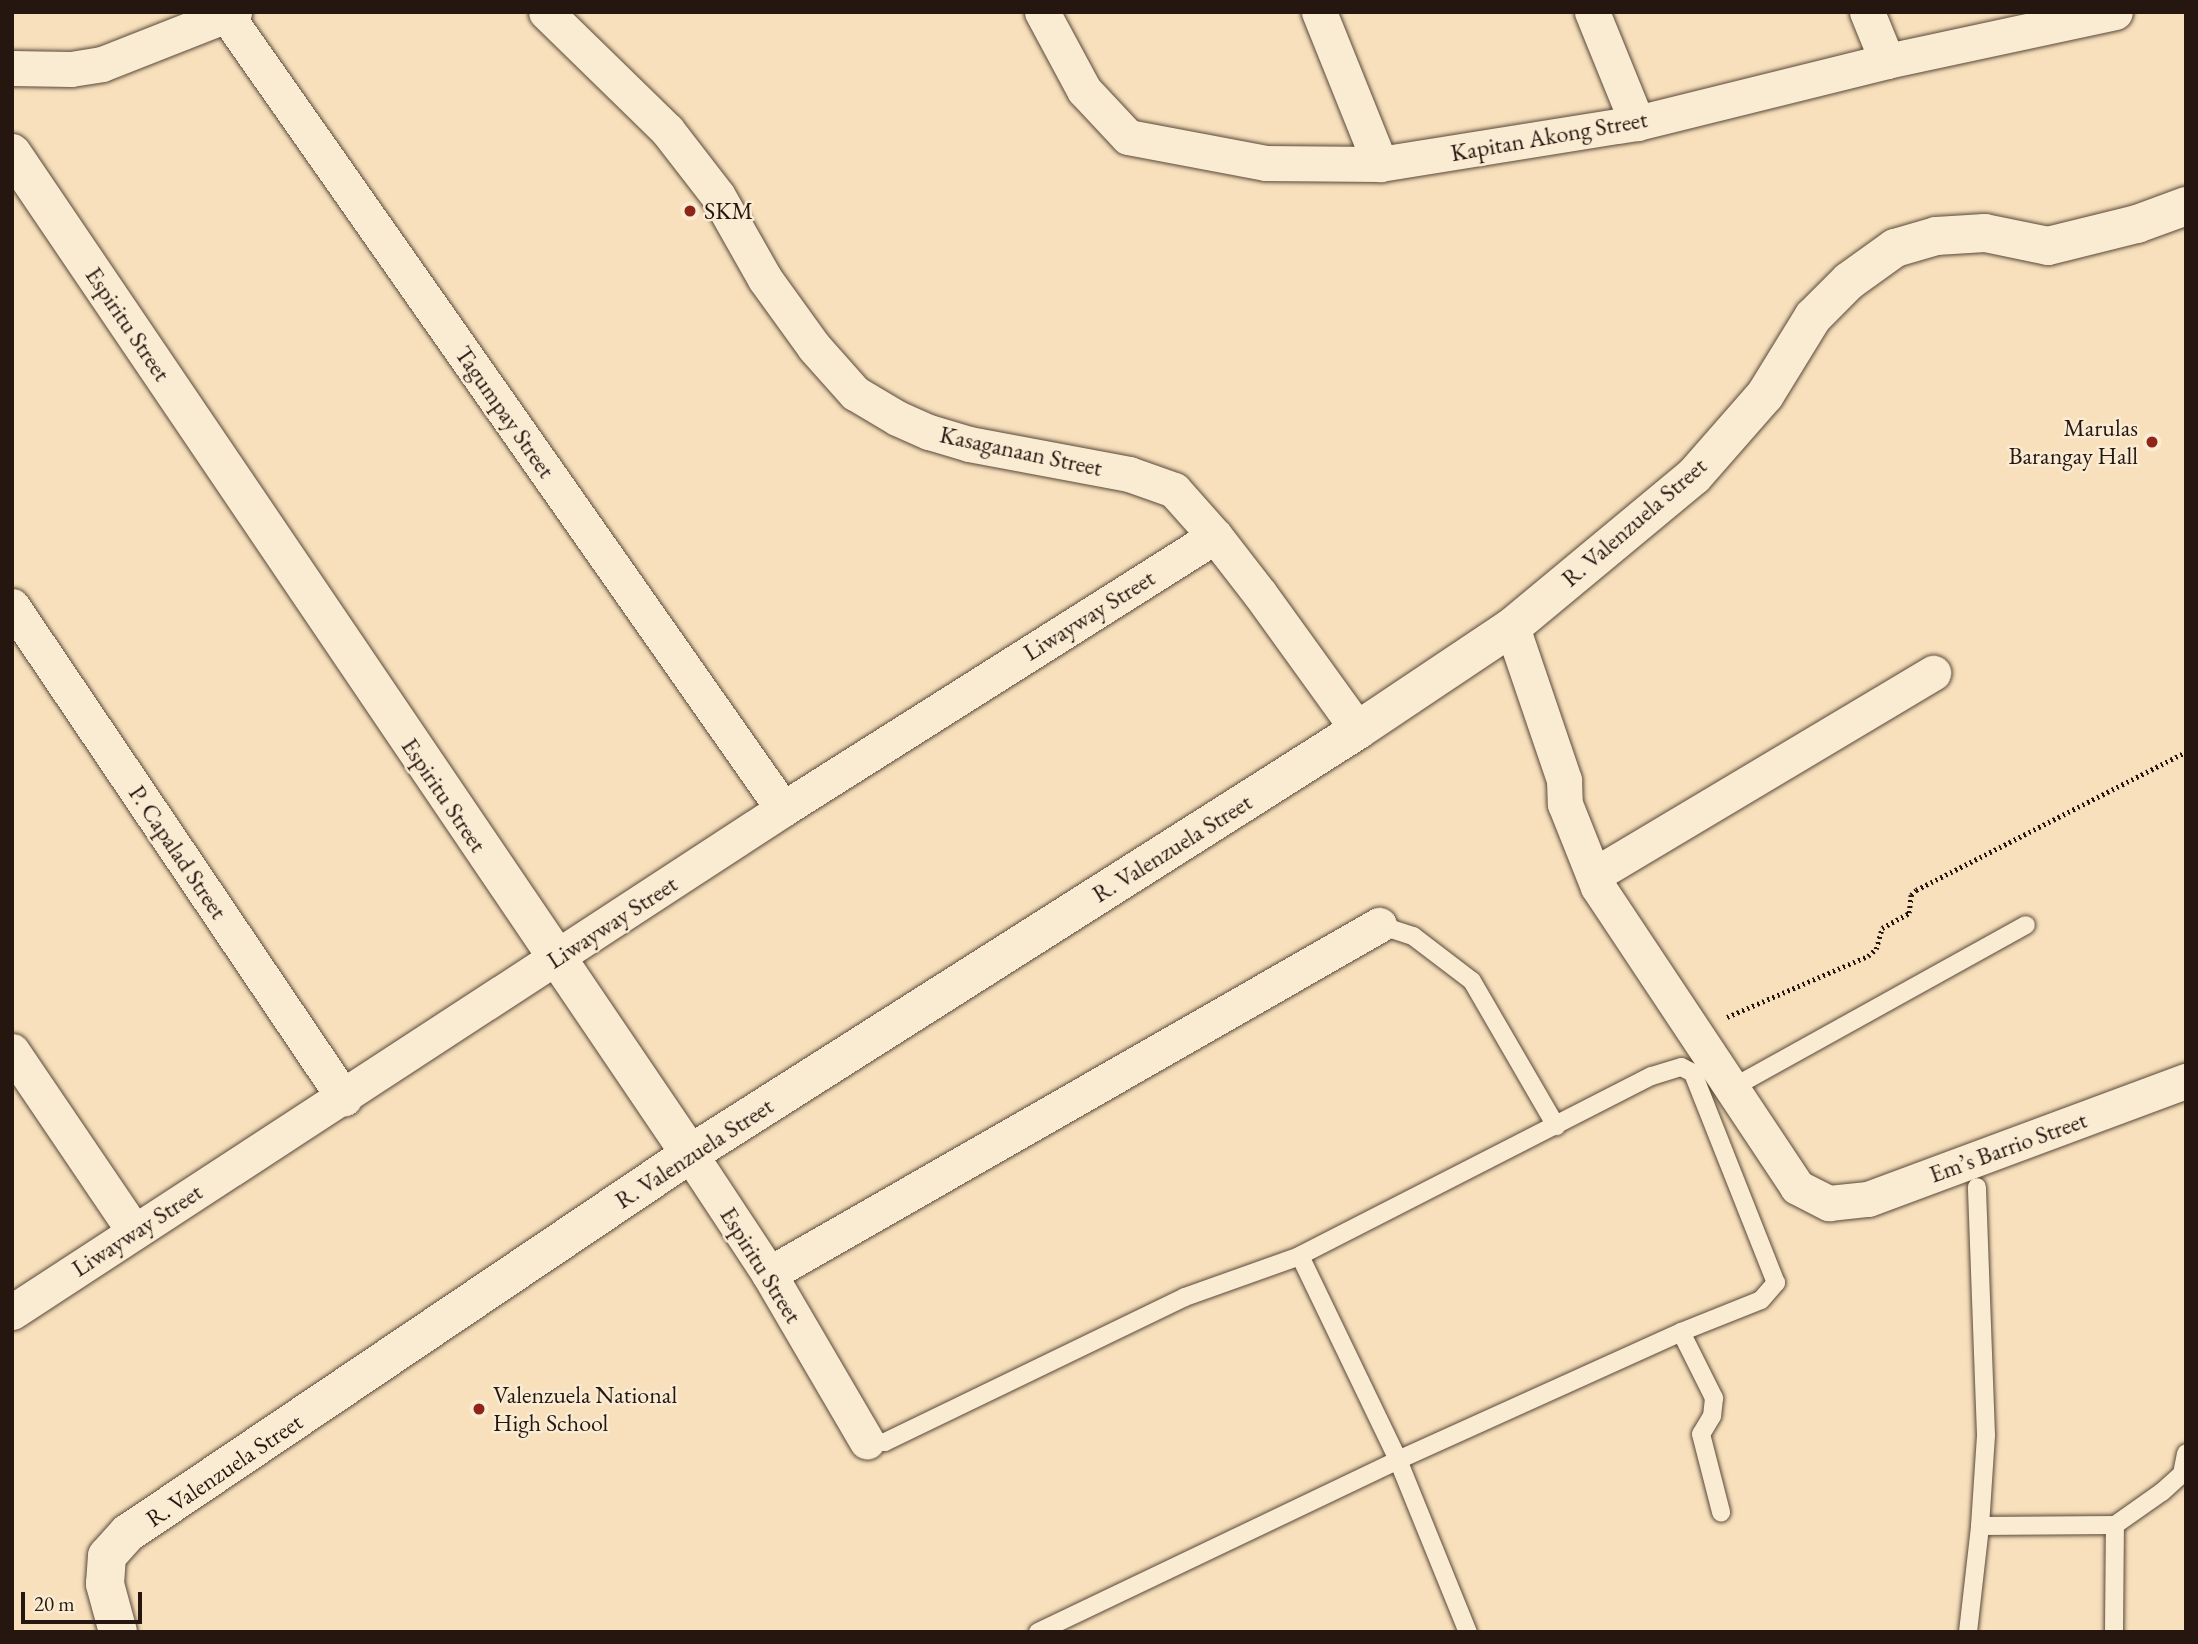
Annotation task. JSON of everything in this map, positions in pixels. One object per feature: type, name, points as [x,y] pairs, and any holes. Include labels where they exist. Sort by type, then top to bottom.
[{"type":"street","name":"Kasaganaan Street","points":[[546,12],[667,130],[718,196],[765,279],[814,347],[855,393],[897,418],[956,440],[1129,474],[1174,490],[1215,536],[1358,730]]},
{"type":"street","name":"Kapitan Akong Street","points":[[1042,12],[1084,90],[1128,137],[1265,163],[1380,164],[1637,123],[1886,61],[2115,12]]},
{"type":"street","points":[[1319,12],[1380,164]]},
{"type":"street","points":[[1592,12],[1637,123]]},
{"type":"street","points":[[1867,12],[1886,61]]},
{"type":"street","points":[[12,68],[71,69],[102,64],[230,14]]},
{"type":"street","name":"Tagumpay Street","points":[[230,14],[783,809]]},
{"type":"street","name":"Espiritu Street","points":[[12,153],[555,959],[690,1154],[769,1274],[867,1442]]},
{"type":"street","name":"R. Valenzuela Street","points":[[118,1632],[105,1584],[107,1556],[128,1534],[690,1154],[1358,730],[1512,627],[1694,476],[1765,394],[1813,317],[1849,281],[1895,248],[1936,236],[1985,233],[2048,246],[2183,213]]},
{"type":"street","name":"Liwayway Street","points":[[12,1312],[344,1098],[783,809],[1215,536]]},
{"type":"street","name":"P. Capalad Street","points":[[12,606],[344,1098]]},
{"type":"street","points":[[1512,627],[1564,780],[1565,804],[1598,887],[1732,1088]]},
{"type":"street","points":[[1594,875],[1933,673]]},
{"type":"street","points":[[769,1274],[1380,925]]},
{"type":"street","points":[[12,1051],[134,1231]]},
{"type":"street","name":"Em’s Barrio Street","points":[[1732,1088],[1797,1187],[1829,1203],[1868,1199],[2186,1082]]},
{"type":"lane","points":[[1380,925],[1413,936],[1472,981],[1556,1126]]},
{"type":"lane","points":[[1732,1088],[2026,925]]},
{"type":"lane","points":[[867,1442],[885,1442],[1185,1297],[1300,1256],[1651,1076],[1681,1067],[1693,1073],[1776,1283],[1761,1300],[1681,1332],[1398,1460],[1038,1632]]},
{"type":"lane","points":[[1968,1632],[1980,1526],[1986,1435],[1977,1187]]},
{"type":"lane","points":[[1300,1256],[1398,1460],[1468,1632]]},
{"type":"lane","points":[[1681,1332],[1714,1398],[1712,1416],[1701,1434],[1721,1512]]},
{"type":"lane","points":[[1980,1526],[2115,1525],[2162,1492],[2182,1474],[2186,1453]]},
{"type":"lane","points":[[2113,1632],[2115,1525]]},
{"type":"path","points":[[1694,1031],[1868,956],[1879,943],[1882,928],[1909,913],[1910,895],[1916,890],[2186,752]]},
{"type":"place","name":"SKM","points":[[690,211]]},
{"type":"place","name":"Marulas Barangay Hall","points":[[2152,442]]},
{"type":"place","name":"Valenzuela National High School","points":[[479,1409]]}]
